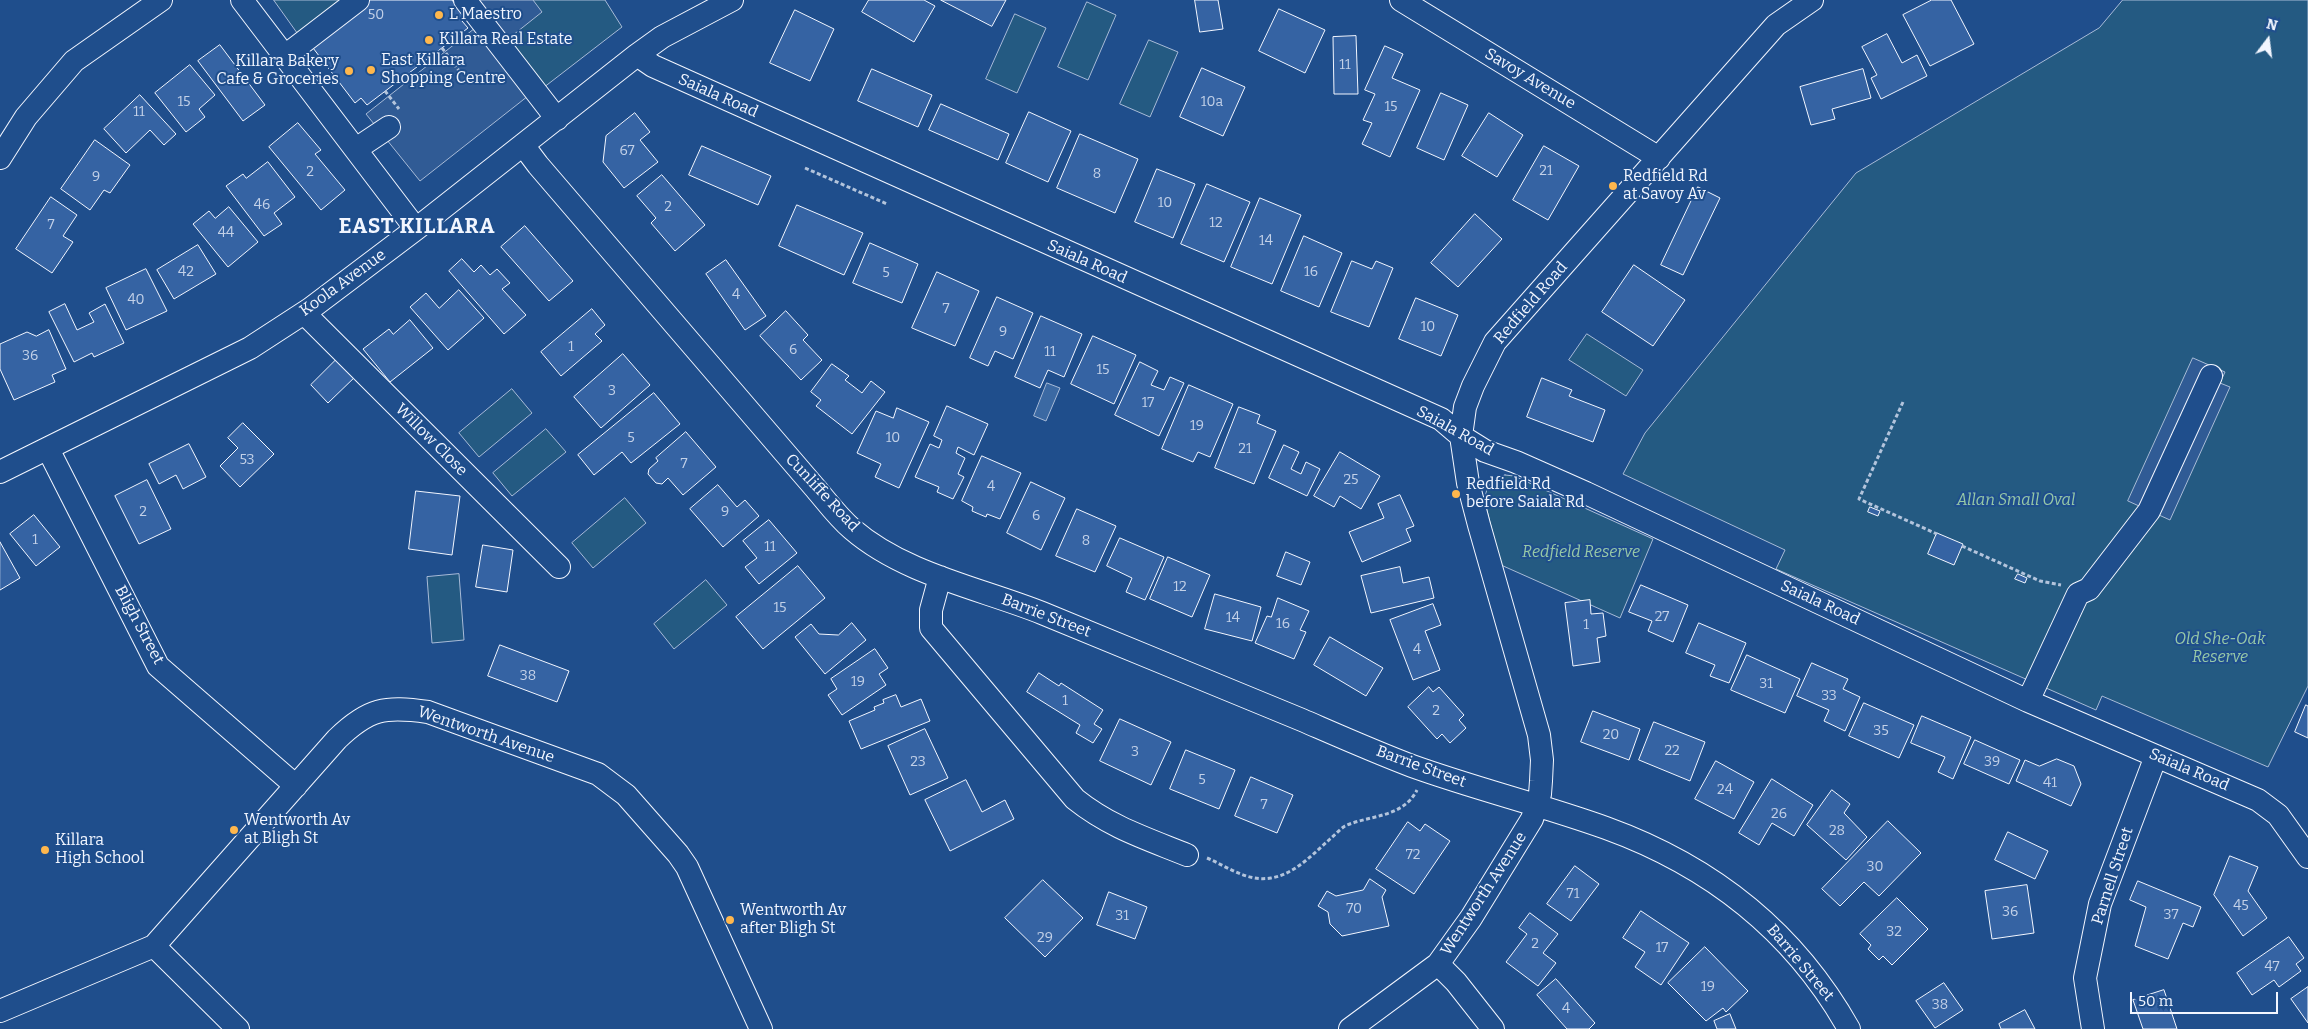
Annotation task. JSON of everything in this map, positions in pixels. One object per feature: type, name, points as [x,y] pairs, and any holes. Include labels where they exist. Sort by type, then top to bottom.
[{"type":"street","points":[[0,158],[26,117],[74,61],[160,0]]},
{"type":"street","points":[[242,0],[416,229]]},
{"type":"street","points":[[285,56],[358,0]]},
{"type":"street","points":[[465,0],[557,119]]},
{"type":"street","name":"Koola Avenue","points":[[0,472],[250,348],[304,313],[416,229],[637,55],[662,37],[732,0]]},
{"type":"street","name":"Savoy Avenue","points":[[1401,0],[1659,158]]},
{"type":"street","name":"Redfield Road","points":[[1537,805],[1540,794],[1542,760],[1539,735],[1478,525],[1468,483],[1461,436],[1465,407],[1473,386],[1495,342],[1776,25],[1812,0]]},
{"type":"street","name":"Saiala Road","points":[[637,55],[653,66],[1441,419],[1461,436],[1485,451],[1516,462],[1586,493],[2028,701],[2258,800],[2278,816],[2308,857]]},
{"type":"street","points":[[356,149],[397,121]]},
{"type":"street","name":"Cunliffe Road","points":[[523,145],[851,528],[889,555],[940,577]]},
{"type":"street","name":"Willow Close","points":[[304,313],[559,567]]},
{"type":"street","points":[[2028,701],[2078,594],[2089,589],[2149,511],[2211,376]]},
{"type":"street","name":"Bligh Street","points":[[48,448],[158,666],[296,786]]},
{"type":"street","points":[[940,577],[931,610],[931,628],[1075,799],[1097,816],[1123,830],[1197,857]]},
{"type":"street","name":"Barrie Street","points":[[940,577],[1039,612],[1413,766],[1537,805],[1640,841],[1698,872],[1756,912],[1787,942],[1832,998],[1849,1029]]},
{"type":"street","name":"Wentworth Avenue","points":[[0,1011],[154,946],[355,721],[378,711],[404,708],[428,712],[598,774],[626,795],[678,854],[687,867],[761,1029]]},
{"type":"street","name":"Parnell Street","points":[[2093,1029],[2084,978],[2100,904],[2156,756]]},
{"type":"street","name":"Wentworth Avenue","points":[[1350,1029],[1438,964],[1471,918],[1532,819],[1537,805]]},
{"type":"street","points":[[154,946],[238,1029]]},
{"type":"street","points":[[1438,964],[1456,982],[1493,1029]]},
{"type":"path","points":[[442,48],[460,72]]},
{"type":"path","points":[[385,91],[397,121]]},
{"type":"path","points":[[805,168],[887,204]]},
{"type":"path","points":[[1903,402],[1859,499],[1937,534]]},
{"type":"path","points":[[1962,546],[2040,581],[2064,585],[2078,594]]},
{"type":"path","points":[[1197,857],[1256,879],[1273,878],[1297,868],[1344,827],[1384,816],[1401,807],[1413,799],[1419,787]]},
{"type":"green space","points":[[274,0],[344,0],[299,35]]},
{"type":"green space","points":[[474,0],[605,0],[622,27],[543,88]]},
{"type":"green space","points":[[2123,0],[2308,0],[2308,686],[2268,767],[2102,696],[2096,710],[1776,569],[1785,550],[1623,474],[1645,433],[1856,173],[2099,28]]},
{"type":"green space","points":[[1087,2],[1116,15],[1088,80],[1058,67]]},
{"type":"green space","points":[[1015,14],[1046,28],[1017,93],[986,79]]},
{"type":"green space","points":[[1149,40],[1178,52],[1150,117],[1120,104]]},
{"type":"green space","points":[[1587,334],[1643,370],[1626,396],[1569,360]]},
{"type":"green space","points":[[512,389],[532,413],[479,457],[459,433]]},
{"type":"green space","points":[[546,429],[566,452],[512,496],[493,473]]},
{"type":"green space","name":"Redfield Reserve","points":[[1505,475],[1514,476],[1653,539],[1620,618],[1501,565],[1485,503],[1489,485]]},
{"type":"green space","points":[[625,498],[646,523],[593,568],[572,543]]},
{"type":"green space","points":[[459,574],[464,640],[432,643],[427,577]]},
{"type":"green space","points":[[706,580],[727,605],[674,649],[654,624]]},
{"type":"shaded area","points":[[479,0],[533,0],[542,12],[493,51],[528,96],[420,181],[366,114],[489,17]]},
{"type":"shaded area","points":[[2193,358],[2225,372],[2220,383],[2230,387],[2170,520],[2128,501]]},
{"type":"shaded area","points":[[1047,383],[1060,388],[1046,421],[1034,416]]},
{"type":"building","name":"East Killara Shopping Centre","points":[[368,0],[452,0],[466,18],[462,21],[468,28],[367,105],[361,98],[355,103],[310,44]]},
{"type":"building","points":[[869,0],[924,0],[935,6],[914,42],[862,12]]},
{"type":"building","points":[[941,0],[1006,0],[992,26]]},
{"type":"building","points":[[1195,0],[1218,0],[1223,29],[1200,32]]},
{"type":"building","points":[[1932,0],[1951,0],[1974,44],[1930,66],[1903,15]]},
{"type":"building","points":[[1279,9],[1325,30],[1305,73],[1259,51]]},
{"type":"building","points":[[795,10],[834,29],[810,81],[770,63]]},
{"type":"building","points":[[1887,34],[1902,63],[1917,55],[1927,76],[1881,99],[1871,78],[1877,75],[1862,47]]},
{"type":"building","points":[[1356,36],[1358,94],[1334,94],[1333,37]]},
{"type":"building","points":[[220,45],[265,105],[243,121],[198,61]]},
{"type":"building","points":[[1385,46],[1403,54],[1392,78],[1420,90],[1390,157],[1362,144],[1372,123],[1363,120],[1375,94],[1365,90]]},
{"type":"building","points":[[190,65],[215,95],[199,109],[205,117],[186,132],[155,93]]},
{"type":"building","points":[[1202,68],[1245,87],[1223,136],[1180,117]]},
{"type":"building","points":[[872,69],[932,95],[918,127],[858,101]]},
{"type":"building","points":[[1863,69],[1871,98],[1832,109],[1835,119],[1811,125],[1800,87]]},
{"type":"building","points":[[1441,93],[1468,105],[1444,160],[1417,148]]},
{"type":"building","points":[[140,95],[176,134],[164,145],[150,130],[126,153],[104,129]]},
{"type":"building","points":[[941,104],[1009,134],[998,160],[929,130]]},
{"type":"building","points":[[1029,112],[1071,131],[1048,182],[1006,163]]},
{"type":"building","points":[[635,113],[650,132],[640,140],[658,162],[624,188],[603,162],[606,136]]},
{"type":"building","points":[[1489,113],[1523,135],[1497,177],[1462,156]]},
{"type":"building","points":[[298,123],[321,150],[315,154],[345,190],[321,210],[269,147]]},
{"type":"building","points":[[1080,134],[1138,159],[1115,213],[1057,188]]},
{"type":"building","points":[[95,140],[130,165],[110,193],[104,190],[90,210],[61,189]]},
{"type":"building","points":[[702,146],[771,176],[758,205],[689,175]]},
{"type":"building","points":[[1544,146],[1579,166],[1548,220],[1513,200]]},
{"type":"building","points":[[268,162],[295,197],[274,213],[282,224],[264,236],[226,186],[243,174],[246,178]]},
{"type":"building","points":[[1157,169],[1195,184],[1173,238],[1135,222]]},
{"type":"building","points":[[662,175],[705,225],[675,251],[651,223],[656,218],[637,196]]},
{"type":"building","points":[[1207,184],[1250,202],[1224,262],[1181,244]]},
{"type":"building","points":[[1698,187],[1720,198],[1683,275],[1661,265]]},
{"type":"building","points":[[51,197],[77,215],[63,236],[73,242],[52,273],[16,249]]},
{"type":"building","points":[[1260,198],[1301,215],[1272,284],[1231,267]]},
{"type":"building","points":[[797,205],[863,233],[844,275],[779,246]]},
{"type":"building","points":[[229,207],[258,242],[228,267],[193,224],[209,211],[215,218]]},
{"type":"building","points":[[1475,214],[1502,239],[1458,287],[1431,263]]},
{"type":"building","points":[[525,226],[573,281],[549,301],[501,247]]},
{"type":"building","points":[[1304,236],[1342,253],[1319,307],[1281,291]]},
{"type":"building","points":[[870,243],[918,264],[902,303],[853,283]]},
{"type":"building","points":[[198,245],[216,274],[174,299],[157,270]]},
{"type":"building","points":[[462,259],[474,272],[481,265],[490,275],[497,269],[510,283],[502,289],[526,315],[504,334],[449,271]]},
{"type":"building","points":[[726,260],[766,316],[745,330],[706,274]]},
{"type":"building","points":[[1352,261],[1372,269],[1376,261],[1393,268],[1369,327],[1331,312]]},
{"type":"building","points":[[1634,265],[1685,300],[1653,346],[1602,312]]},
{"type":"building","points":[[146,269],[167,311],[126,330],[106,288]]},
{"type":"building","points":[[937,272],[979,291],[955,346],[912,328]]},
{"type":"building","points":[[459,290],[484,318],[448,350],[410,307],[426,293],[439,308]]},
{"type":"building","points":[[997,297],[1033,313],[1013,359],[995,351],[988,366],[970,358]]},
{"type":"building","points":[[1416,298],[1458,315],[1441,356],[1399,339]]},
{"type":"building","points":[[65,304],[77,330],[94,322],[89,313],[105,304],[124,343],[94,357],[92,353],[74,362],[49,312]]},
{"type":"building","points":[[592,309],[605,325],[595,334],[602,341],[561,376],[541,352]]},
{"type":"building","points":[[786,311],[808,335],[803,340],[822,360],[801,380],[760,336]]},
{"type":"building","points":[[1041,316],[1082,334],[1064,377],[1048,370],[1040,388],[1015,377]]},
{"type":"building","points":[[410,320],[433,348],[390,382],[363,349],[389,329],[393,334]]},
{"type":"building","points":[[49,330],[66,369],[52,375],[55,382],[14,400],[0,369],[0,344],[27,332],[36,336]]},
{"type":"building","points":[[1093,336],[1136,355],[1114,404],[1071,384]]},
{"type":"building","points":[[623,354],[650,385],[601,428],[574,397]]},
{"type":"building","points":[[340,356],[358,374],[328,403],[311,385]]},
{"type":"building","points":[[1140,362],[1158,371],[1151,385],[1164,390],[1170,377],[1184,383],[1159,436],[1115,415]]},
{"type":"building","points":[[832,364],[849,376],[845,380],[862,393],[871,381],[885,392],[852,434],[816,406],[821,400],[811,392]]},
{"type":"building","points":[[1542,378],[1572,390],[1569,396],[1605,410],[1593,442],[1527,417]]},
{"type":"building","points":[[1189,385],[1233,404],[1210,457],[1198,452],[1193,462],[1162,449]]},
{"type":"building","points":[[654,393],[680,424],[631,463],[622,452],[594,475],[578,455]]},
{"type":"building","points":[[947,406],[988,424],[974,455],[958,447],[956,453],[965,458],[958,474],[964,477],[953,499],[937,492],[939,487],[915,477],[930,444],[939,448],[942,440],[934,436]]},
{"type":"building","points":[[1239,407],[1260,415],[1257,423],[1276,431],[1254,484],[1215,468]]},
{"type":"building","points":[[897,408],[929,422],[899,488],[875,477],[881,464],[857,453],[876,411],[893,418]]},
{"type":"building","points":[[243,423],[274,454],[240,487],[220,466],[238,448],[228,438]]},
{"type":"building","points":[[686,432],[716,467],[683,495],[668,478],[662,484],[656,483],[648,474],[649,469],[658,461],[656,458]]},
{"type":"building","points":[[189,444],[206,477],[183,489],[176,475],[159,484],[149,464]]},
{"type":"building","points":[[1284,445],[1299,452],[1291,469],[1301,474],[1306,462],[1320,469],[1307,496],[1269,478]]},
{"type":"building","points":[[1340,452],[1380,476],[1361,509],[1340,496],[1334,507],[1314,496]]},
{"type":"building","points":[[982,456],[1021,473],[1000,519],[987,514],[986,517],[972,511],[973,507],[962,501]]},
{"type":"building","points":[[147,480],[171,529],[139,544],[115,496]]},
{"type":"building","points":[[1031,482],[1065,498],[1041,550],[1007,533]]},
{"type":"building","points":[[718,485],[737,507],[745,500],[759,516],[723,547],[690,509]]},
{"type":"building","points":[[416,491],[460,496],[452,555],[409,549]]},
{"type":"building","points":[[1400,495],[1414,526],[1406,529],[1411,541],[1362,562],[1349,532],[1384,518],[1378,504]]},
{"type":"building","points":[[1870,507],[1880,511],[1878,516],[1868,512]]},
{"type":"building","points":[[1077,509],[1116,526],[1095,572],[1056,556]]},
{"type":"building","points":[[34,515],[60,547],[36,566],[10,534]]},
{"type":"building","points":[[769,520],[797,553],[759,584],[745,567],[757,558],[743,541]]},
{"type":"building","points":[[1937,533],[1963,544],[1954,565],[1928,554]]},
{"type":"building","points":[[1120,538],[1164,557],[1145,600],[1126,592],[1132,578],[1107,566]]},
{"type":"building","points":[[0,542],[20,578],[0,590]]},
{"type":"building","points":[[483,545],[513,550],[507,592],[476,587]]},
{"type":"building","points":[[1286,552],[1310,562],[1301,585],[1277,576]]},
{"type":"building","points":[[1168,557],[1210,575],[1192,617],[1150,599]]},
{"type":"building","points":[[798,566],[825,598],[763,649],[736,617]]},
{"type":"building","points":[[1400,567],[1403,583],[1429,577],[1434,598],[1371,613],[1361,576]]},
{"type":"building","points":[[2018,574],[2027,578],[2025,583],[2015,579]]},
{"type":"building","points":[[1641,585],[1688,605],[1673,642],[1648,631],[1652,621],[1629,612]]},
{"type":"building","points":[[1215,594],[1261,607],[1252,641],[1205,629]]},
{"type":"building","points":[[1278,598],[1309,611],[1300,630],[1306,632],[1294,659],[1255,643],[1267,616],[1271,617]]},
{"type":"building","points":[[1590,600],[1591,614],[1603,613],[1606,636],[1597,638],[1600,662],[1573,666],[1565,603]]},
{"type":"building","points":[[1433,604],[1441,625],[1425,631],[1440,670],[1413,680],[1390,620]]},
{"type":"building","points":[[852,623],[866,640],[825,674],[795,637],[811,624],[819,634],[838,635]]},
{"type":"building","points":[[1699,623],[1746,643],[1729,683],[1710,676],[1715,665],[1686,653]]},
{"type":"building","points":[[1330,637],[1383,668],[1366,696],[1314,665]]},
{"type":"building","points":[[500,645],[569,671],[557,702],[488,676]]},
{"type":"building","points":[[875,649],[888,668],[879,674],[886,685],[842,715],[828,695],[837,689],[831,679]]},
{"type":"building","points":[[1747,655],[1800,679],[1785,713],[1731,690]]},
{"type":"building","points":[[1812,663],[1848,679],[1843,689],[1860,697],[1845,731],[1824,721],[1829,710],[1797,696]]},
{"type":"building","points":[[1039,673],[1059,686],[1061,683],[1103,710],[1094,724],[1102,729],[1093,743],[1076,733],[1080,725],[1027,692]]},
{"type":"building","points":[[1429,687],[1433,692],[1439,687],[1464,715],[1459,720],[1466,728],[1450,743],[1442,734],[1437,739],[1408,707]]},
{"type":"building","points":[[896,695],[901,707],[921,699],[930,721],[861,749],[849,721],[875,710],[874,707],[884,703],[883,700]]},
{"type":"building","points":[[1864,703],[1914,725],[1899,758],[1849,736]]},
{"type":"building","points":[[2306,705],[2308,706],[2308,738],[2295,732]]},
{"type":"building","points":[[1593,711],[1640,729],[1629,760],[1581,742]]},
{"type":"building","points":[[1922,716],[1971,737],[1953,779],[1938,772],[1945,757],[1911,743]]},
{"type":"building","points":[[1120,719],[1171,742],[1151,785],[1100,761]]},
{"type":"building","points":[[1654,722],[1705,742],[1690,781],[1639,760]]},
{"type":"building","points":[[925,729],[948,778],[910,795],[888,746]]},
{"type":"building","points":[[1975,740],[2020,760],[2009,784],[1964,764]]},
{"type":"building","points":[[1186,750],[1235,770],[1219,809],[1170,789]]},
{"type":"building","points":[[2057,759],[2074,766],[2081,784],[2071,806],[2016,781],[2025,760],[2039,766]]},
{"type":"building","points":[[1716,761],[1754,782],[1734,819],[1695,799]]},
{"type":"building","points":[[1251,777],[1293,795],[1277,833],[1235,816]]},
{"type":"building","points":[[1772,779],[1813,805],[1794,836],[1772,823],[1759,845],[1739,833]]},
{"type":"building","points":[[966,780],[982,812],[1005,800],[1014,819],[950,851],[925,800]]},
{"type":"building","points":[[1832,790],[1850,804],[1844,813],[1867,837],[1846,860],[1807,825]]},
{"type":"building","points":[[1888,821],[1921,853],[1879,896],[1864,882],[1840,906],[1822,889]]},
{"type":"building","points":[[1408,822],[1420,831],[1425,824],[1450,841],[1414,894],[1376,869]]},
{"type":"building","points":[[2008,832],[2048,851],[2035,879],[1995,860]]},
{"type":"building","points":[[2230,856],[2258,867],[2248,891],[2267,918],[2243,936],[2214,895]]},
{"type":"building","points":[[1575,866],[1599,884],[1571,921],[1547,904]]},
{"type":"building","points":[[1370,879],[1386,890],[1382,897],[1389,926],[1342,936],[1330,924],[1328,912],[1318,906],[1327,891],[1336,896],[1363,890]]},
{"type":"building","points":[[1043,880],[1083,918],[1045,957],[1005,918]]},
{"type":"building","points":[[2138,881],[2201,907],[2193,927],[2183,923],[2168,959],[2135,946],[2146,907],[2130,900]]},
{"type":"building","points":[[2027,885],[2034,933],[1992,939],[1985,891]]},
{"type":"building","points":[[1109,892],[1147,907],[1135,939],[1097,925]]},
{"type":"building","points":[[1897,898],[1928,929],[1892,965],[1883,956],[1879,960],[1868,949],[1871,945],[1860,934]]},
{"type":"building","points":[[1641,911],[1689,943],[1661,985],[1635,967],[1645,952],[1623,938]]},
{"type":"building","points":[[1530,913],[1558,934],[1543,953],[1556,963],[1538,986],[1506,962],[1527,934],[1519,928]]},
{"type":"building","points":[[2289,937],[2304,958],[2296,964],[2301,971],[2279,987],[2274,980],[2252,995],[2237,973]]},
{"type":"building","points":[[1705,947],[1748,991],[1726,1012],[1723,1008],[1706,1021],[1668,983]]},
{"type":"building","points":[[1556,979],[1595,1023],[1589,1029],[1567,1029],[1537,995]]},
{"type":"building","points":[[1944,983],[1963,1010],[1935,1028],[1916,1001]]},
{"type":"building","points":[[2308,987],[2308,1023],[2291,999]]},
{"type":"building","points":[[2164,990],[2177,1029],[2143,1029],[2133,1000]]},
{"type":"building","points":[[2025,1010],[2035,1029],[2001,1029],[1999,1024]]},
{"type":"building","points":[[1730,1014],[1736,1029],[1717,1029],[1714,1021]]},
{"type":"place","name":"L Maestro","points":[[439,15]]},
{"type":"place","name":"Killara Real Estate","points":[[429,40]]},
{"type":"place","name":"East Killara Shopping Centre","points":[[371,70]]},
{"type":"place","name":"Killara Bakery Cafe & Groceries","points":[[349,71]]},
{"type":"place","name":"Redfield Rd at Savoy Av","points":[[1613,186]]},
{"type":"place","name":"Redfield Rd before Saiala Rd","points":[[1456,494]]},
{"type":"place","name":"Wentworth Av at Bligh St","points":[[234,830]]},
{"type":"place","name":"Killara High School","points":[[45,850]]},
{"type":"place","name":"Wentworth Av after Bligh St","points":[[730,920]]},
{"type":"district","name":"EAST KILLARA","points":[[417,227]]},
{"type":"park label","name":"Allan Small Oval","points":[[2016,501]]},
{"type":"park label","name":"Old She-Oak Reserve","points":[[2220,649]]}]
